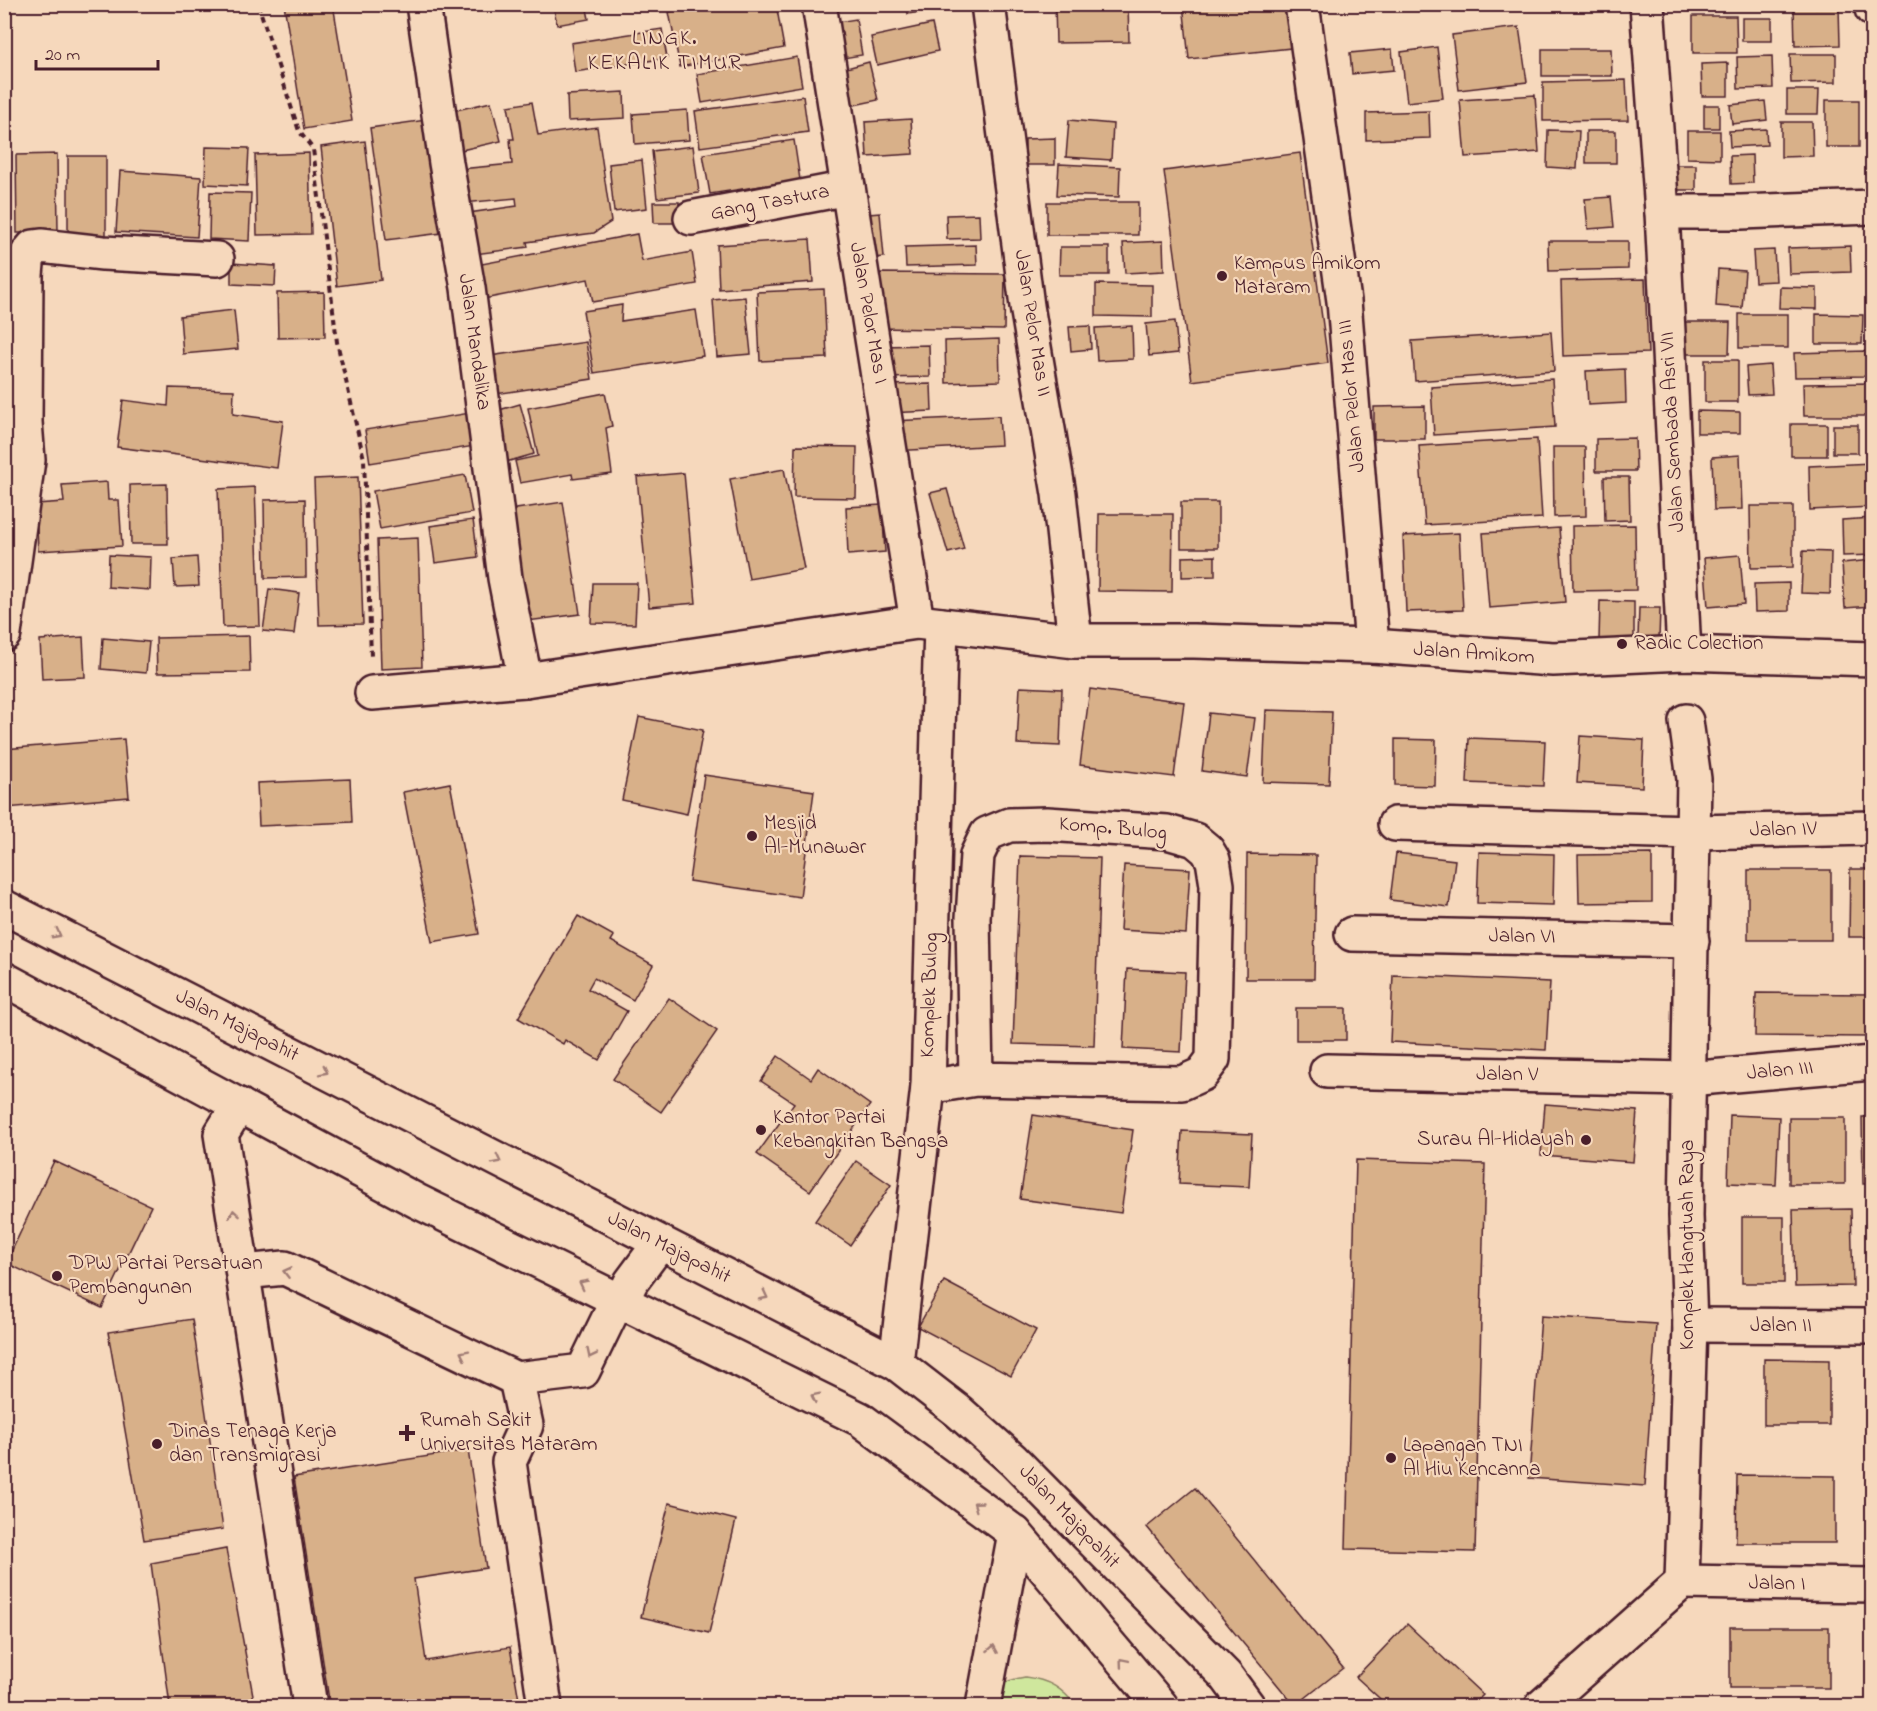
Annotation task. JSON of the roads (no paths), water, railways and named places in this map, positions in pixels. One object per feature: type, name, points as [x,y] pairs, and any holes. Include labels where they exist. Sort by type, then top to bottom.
[{"type":"street","name":"Jalan Mandalika","points":[[423,4],[448,174],[468,288],[505,578],[525,680]]},
{"type":"street","name":"Jalan Pelor Mas I","points":[[819,4],[848,188],[929,624]]},
{"type":"street","name":"Jalan Pelor Mas II","points":[[988,4],[1027,306],[1059,494],[1075,641]]},
{"type":"street","name":"Jalan Pelor Mas III","points":[[1302,4],[1344,301],[1372,646]]},
{"type":"street","name":"Jalan Sembada Asri VII","points":[[1647,4],[1662,212],[1684,652]]},
{"type":"street","points":[[1872,4],[1872,9]]},
{"type":"street","name":"Gang Tastura","points":[[691,218],[848,188]]},
{"type":"street","points":[[1662,212],[1741,212],[1872,207]]},
{"type":"street","points":[[4,634],[8,622],[28,460],[25,422],[28,253],[33,247],[217,259]]},
{"type":"street","name":"Jalan Amikom","points":[[372,693],[525,680],[929,624],[1075,641],[1194,641],[1372,646],[1553,659],[1684,652],[1872,659]]},
{"type":"street","name":"Komplek Bulog","points":[[896,1363],[928,1087],[929,624]]},
{"type":"street","name":"Komplek Hangtuah Raya","points":[[1682,1582],[1690,1325],[1686,1216],[1694,832],[1694,779],[1686,721]]},
{"type":"street","name":"Komp. Bulog","points":[[928,1087],[976,1078],[1182,1083],[1202,1074],[1213,1059],[1214,1036],[1217,885],[1213,861],[1207,850],[1195,840],[1167,832],[1047,824],[1009,825],[987,834],[976,855],[973,918],[976,1078]]},
{"type":"street","name":"Jalan IV","points":[[1395,824],[1694,832],[1872,828]]},
{"type":"street","name":"Jalan Majapahit","points":[[4,907],[896,1363],[958,1411],[1013,1460],[1226,1676],[1248,1707]]},
{"type":"street","name":"Jalan VI","points":[[1352,934],[1692,941]]},
{"type":"street","points":[[4,980],[417,1201],[860,1419],[1015,1533],[1161,1707]]},
{"type":"street","name":"Jalan III","points":[[1688,1078],[1872,1063]]},
{"type":"street","name":"Jalan V","points":[[1327,1071],[1688,1078]]},
{"type":"street","points":[[239,1105],[221,1134],[310,1707]]},
{"type":"street","points":[[243,1272],[285,1268],[516,1379],[583,1371],[631,1282],[660,1243]]},
{"type":"street","name":"Jalan II","points":[[1690,1325],[1872,1326]]},
{"type":"street","points":[[516,1379],[526,1425],[509,1462],[546,1707]]},
{"type":"street","points":[[983,1707],[1015,1533]]},
{"type":"street","points":[[1542,1707],[1682,1582]]},
{"type":"street","name":"Jalan I","points":[[1682,1582],[1872,1585]]},
{"type":"place","name":"Kampus Amikom Mataram","points":[[1222,276]]},
{"type":"place","name":"Radic Colection","points":[[1622,644]]},
{"type":"place","name":"Mesjid Al-Munawar","points":[[752,836]]},
{"type":"place","name":"Kantor Partai Kebangkitan Bangsa","points":[[761,1130]]},
{"type":"place","name":"Surau Al-Hidayah","points":[[1586,1140]]},
{"type":"place","name":"DPW Partai Persatuan Pembangunan","points":[[57,1276]]},
{"type":"place","name":"Rumah Sakit Universitas Mataram","points":[[407,1433]]},
{"type":"place","name":"Dinas Tenaga Kerja dan Transmigrasi","points":[[157,1444]]},
{"type":"place","name":"Lapangan TNI Al Hiu Kencanna","points":[[1391,1458]]},
{"type":"district","name":"LINGK. KEKALIK TIMUR","points":[[665,52]]}]
